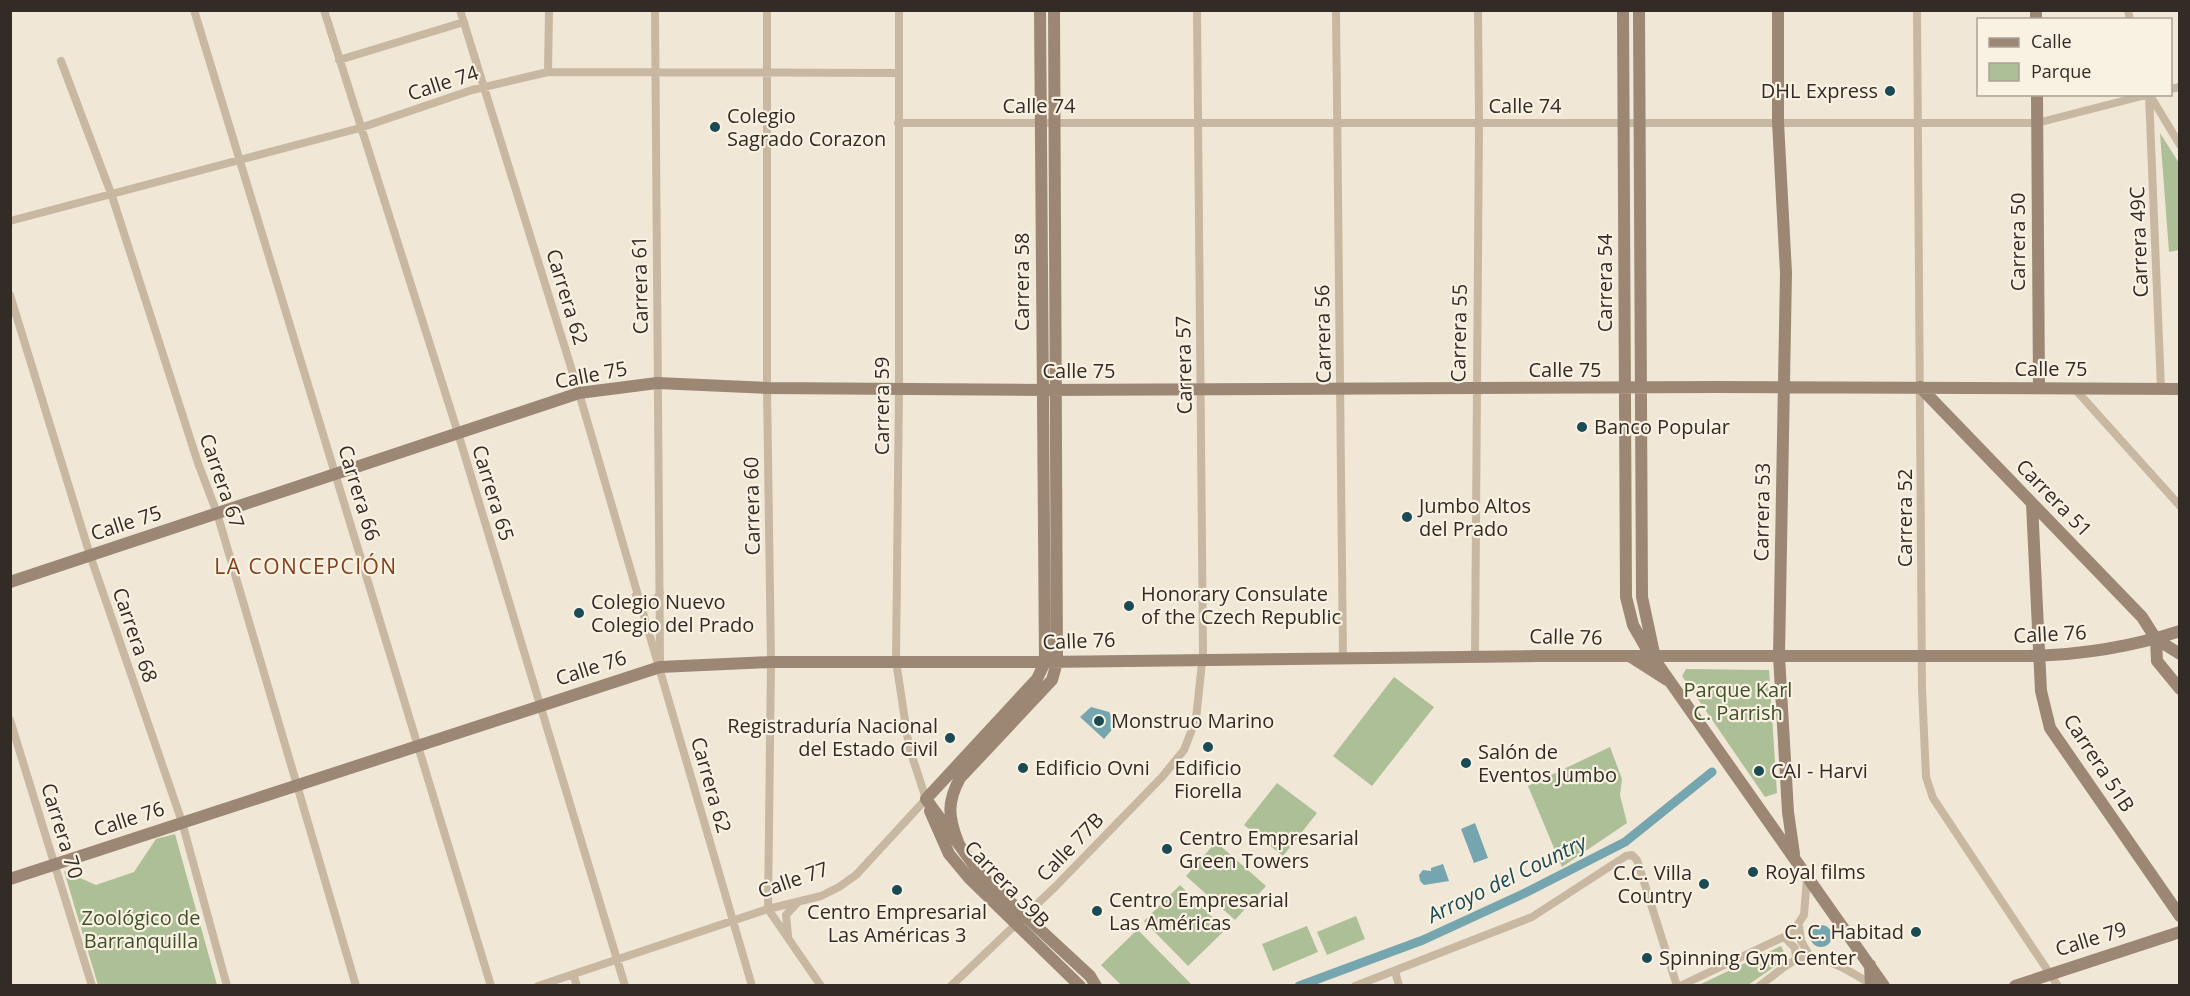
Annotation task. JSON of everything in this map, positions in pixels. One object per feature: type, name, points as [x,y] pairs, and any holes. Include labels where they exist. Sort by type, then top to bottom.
[{"type":"street","name":"Carrera 66","points":[[194,10],[491,986]]},
{"type":"street","name":"Carrera 65","points":[[324,10],[458,433],[615,960],[625,986]]},
{"type":"street","name":"Carrera 62","points":[[460,10],[579,393],[636,595],[660,667],[752,986]]},
{"type":"street","points":[[548,72],[549,10]]},
{"type":"street","name":"Carrera 61","points":[[656,10],[660,667]]},
{"type":"street","name":"Carrera 60","points":[[766,10],[767,388],[771,662],[768,909]]},
{"type":"street","name":"Carrera 59","points":[[899,10],[896,661],[909,747],[927,798]]},
{"type":"street","name":"Carrera 58","points":[[1040,10],[1043,390],[1050,541],[1051,662]]},
{"type":"street","name":"Carrera 58","points":[[1050,541],[1057,390],[1054,10]]},
{"type":"street","name":"Carrera 57","points":[[1196,719],[1203,660],[1197,10]]},
{"type":"street","name":"Carrera 56","points":[[1336,10],[1343,658]]},
{"type":"street","name":"Carrera 55","points":[[1475,656],[1478,10]]},
{"type":"street","name":"Carrera 54","points":[[1623,10],[1626,597],[1637,633],[1795,859]]},
{"type":"street","name":"Carrera 54","points":[[1639,10],[1642,597],[1654,657]]},
{"type":"street","name":"Carrera 53","points":[[1778,10],[1778,122],[1786,273],[1779,656],[1788,812],[1795,859],[1884,986]]},
{"type":"street","name":"Carrera 52","points":[[1917,10],[1922,654],[1926,777],[1933,798],[2058,986]]},
{"type":"street","points":[[339,60],[464,22]]},
{"type":"street","name":"Carrera 67","points":[[61,61],[112,196],[198,464],[217,513],[356,986]]},
{"type":"street","name":"Calle 74","points":[[10,221],[241,161],[360,128],[484,86],[548,72],[899,73]]},
{"type":"street","name":"Carrera 50","points":[[2037,96],[2039,388]]},
{"type":"street","name":"Calle 74","points":[[898,123],[1640,121],[2037,123],[2141,96]]},
{"type":"street","name":"Carrera 49C","points":[[2149,96],[2161,389]]},
{"type":"street","points":[[2150,96],[2180,145]]},
{"type":"street","points":[[1624,245],[1642,245]]},
{"type":"street","name":"Carrera 68","points":[[10,295],[90,555],[182,822],[227,986]]},
{"type":"street","name":"Calle 75","points":[[10,582],[579,393],[657,383],[767,388],[1043,390],[1340,387],[1475,390],[1920,387],[2180,389]]},
{"type":"street","name":"Carrera 51","points":[[1920,387],[2142,617],[2156,639],[2180,654]]},
{"type":"street","points":[[1945,413],[1944,400],[1958,388]]},
{"type":"street","points":[[2074,388],[2180,506]]},
{"type":"street","name":"Carrera 51B","points":[[2032,504],[2041,691],[2050,728],[2180,916]]},
{"type":"street","points":[[1625,510],[1642,510]]},
{"type":"street","points":[[2034,536],[2045,528],[2060,533]]},
{"type":"street","points":[[636,595],[641,601],[649,603],[657,600],[660,592]]},
{"type":"street","name":"Calle 76","points":[[10,879],[660,667],[771,662],[1051,662],[1475,656],[1654,657],[1922,654],[2039,656],[2101,650],[2156,639],[2180,631]]},
{"type":"street","name":"Carrera 51","points":[[2156,639],[2157,662],[2180,689]]},
{"type":"street","points":[[1630,657],[1675,687]]},
{"type":"street","points":[[958,842],[950,823],[948,807],[951,794],[960,778],[1052,680],[1051,662]]},
{"type":"street","name":"Calle 77","points":[[538,986],[768,909],[797,903],[839,887],[856,875],[1051,662]]},
{"type":"street","name":"Calle 77B","points":[[951,986],[1020,921],[1162,777],[1184,750],[1196,719]]},
{"type":"street","name":"Carrera 70","points":[[10,720],[92,986]]},
{"type":"street","name":"Carrera 59B","points":[[927,798],[981,875],[1080,986]]},
{"type":"street","name":"Carrera 59B","points":[[927,798],[933,820],[950,854],[969,878],[1090,976],[1096,986]]},
{"type":"street","points":[[1355,986],[1532,917],[1626,856],[1632,855],[1637,860],[1679,986],[1785,938],[1799,926]]},
{"type":"street","points":[[1807,878],[1806,903],[1799,926],[1803,945],[1812,960]]},
{"type":"street","points":[[791,944],[787,932],[786,915],[797,903]]},
{"type":"street","points":[[768,909],[821,986]]},
{"type":"street","name":"Calle 79","points":[[2015,986],[2180,932]]},
{"type":"street","points":[[1785,938],[1795,948],[1796,960]]},
{"type":"street","points":[[1759,986],[1796,960],[1812,960],[1845,968],[1872,985]]},
{"type":"street","points":[[1870,965],[1872,985]]},
{"type":"street","points":[[1395,971],[1399,986]]},
{"type":"street","points":[[573,974],[577,986]]},
{"type":"green space","points":[[2160,133],[2179,163],[2179,250],[2169,252]]},
{"type":"green space","name":"Parque Karl C. Parrish","points":[[1686,669],[1769,670],[1777,793],[1765,797],[1682,676]]},
{"type":"green space","points":[[1394,677],[1434,707],[1372,786],[1333,756]]},
{"type":"green space","points":[[1610,747],[1622,779],[1620,795],[1627,823],[1562,867],[1528,786]]},
{"type":"green space","points":[[1277,783],[1317,813],[1283,856],[1244,825]]},
{"type":"green space","name":"Zoológico de Barranquilla","points":[[175,834],[217,985],[98,985],[64,871],[96,885],[134,872],[156,839]]},
{"type":"green space","points":[[1216,842],[1266,886],[1235,920],[1186,876]]},
{"type":"green space","points":[[1180,885],[1225,930],[1188,966],[1144,921]]},
{"type":"green space","points":[[1356,916],[1365,939],[1327,955],[1317,932]]},
{"type":"green space","points":[[1307,926],[1318,952],[1273,971],[1262,944]]},
{"type":"green space","points":[[1138,929],[1192,985],[1121,985],[1101,965]]},
{"type":"green space","points":[[1781,946],[1787,958],[1748,985],[1699,985]]},
{"type":"water","name":"Monstruo Marino","points":[[1091,707],[1109,712],[1116,725],[1104,739],[1080,717]]},
{"type":"water","points":[[1475,823],[1488,858],[1474,863],[1461,829]]},
{"type":"water","points":[[1443,864],[1449,881],[1424,885],[1420,881],[1419,875],[1423,870],[1431,871],[1431,868]]},
{"type":"water","points":[[1821,925],[1829,928],[1832,936],[1829,944],[1821,947],[1813,944],[1810,936],[1813,928]]},
{"type":"waterway","name":"Arroyo del Country","points":[[1299,986],[1423,940],[1525,893],[1625,842],[1712,772]]},
{"type":"place","name":"DHL Express","points":[[1890,91]]},
{"type":"place","name":"Colegio Sagrado Corazon","points":[[715,127]]},
{"type":"place","name":"Banco Popular","points":[[1582,427]]},
{"type":"place","name":"Jumbo Altos del Prado","points":[[1407,517]]},
{"type":"place","name":"Honorary Consulate of the Czech Republic","points":[[1129,606]]},
{"type":"place","name":"Colegio Nuevo Colegio del Prado","points":[[579,613]]},
{"type":"place","name":"Monstruo Marino","points":[[1099,721]]},
{"type":"place","name":"Registraduría Nacional del Estado Civil","points":[[950,738]]},
{"type":"place","name":"Edificio Fiorella","points":[[1208,747]]},
{"type":"place","name":"Salón de Eventos Jumbo","points":[[1466,763]]},
{"type":"place","name":"Edificio Ovni","points":[[1023,768]]},
{"type":"place","name":"CAI - Harvi","points":[[1759,771]]},
{"type":"place","name":"Centro Empresarial Green Towers","points":[[1167,849]]},
{"type":"place","name":"Royal films","points":[[1753,872]]},
{"type":"place","name":"C.C. Villa Country","points":[[1704,884]]},
{"type":"place","name":"Centro Empresarial Las Américas 3","points":[[897,890]]},
{"type":"place","name":"Centro Empresarial Las Américas","points":[[1097,911]]},
{"type":"place","name":"C. C. Habitad","points":[[1916,932]]},
{"type":"place","name":"Spinning Gym Center","points":[[1647,958]]},
{"type":"district","name":"LA CONCEPCIÓN","points":[[306,567]]}]
